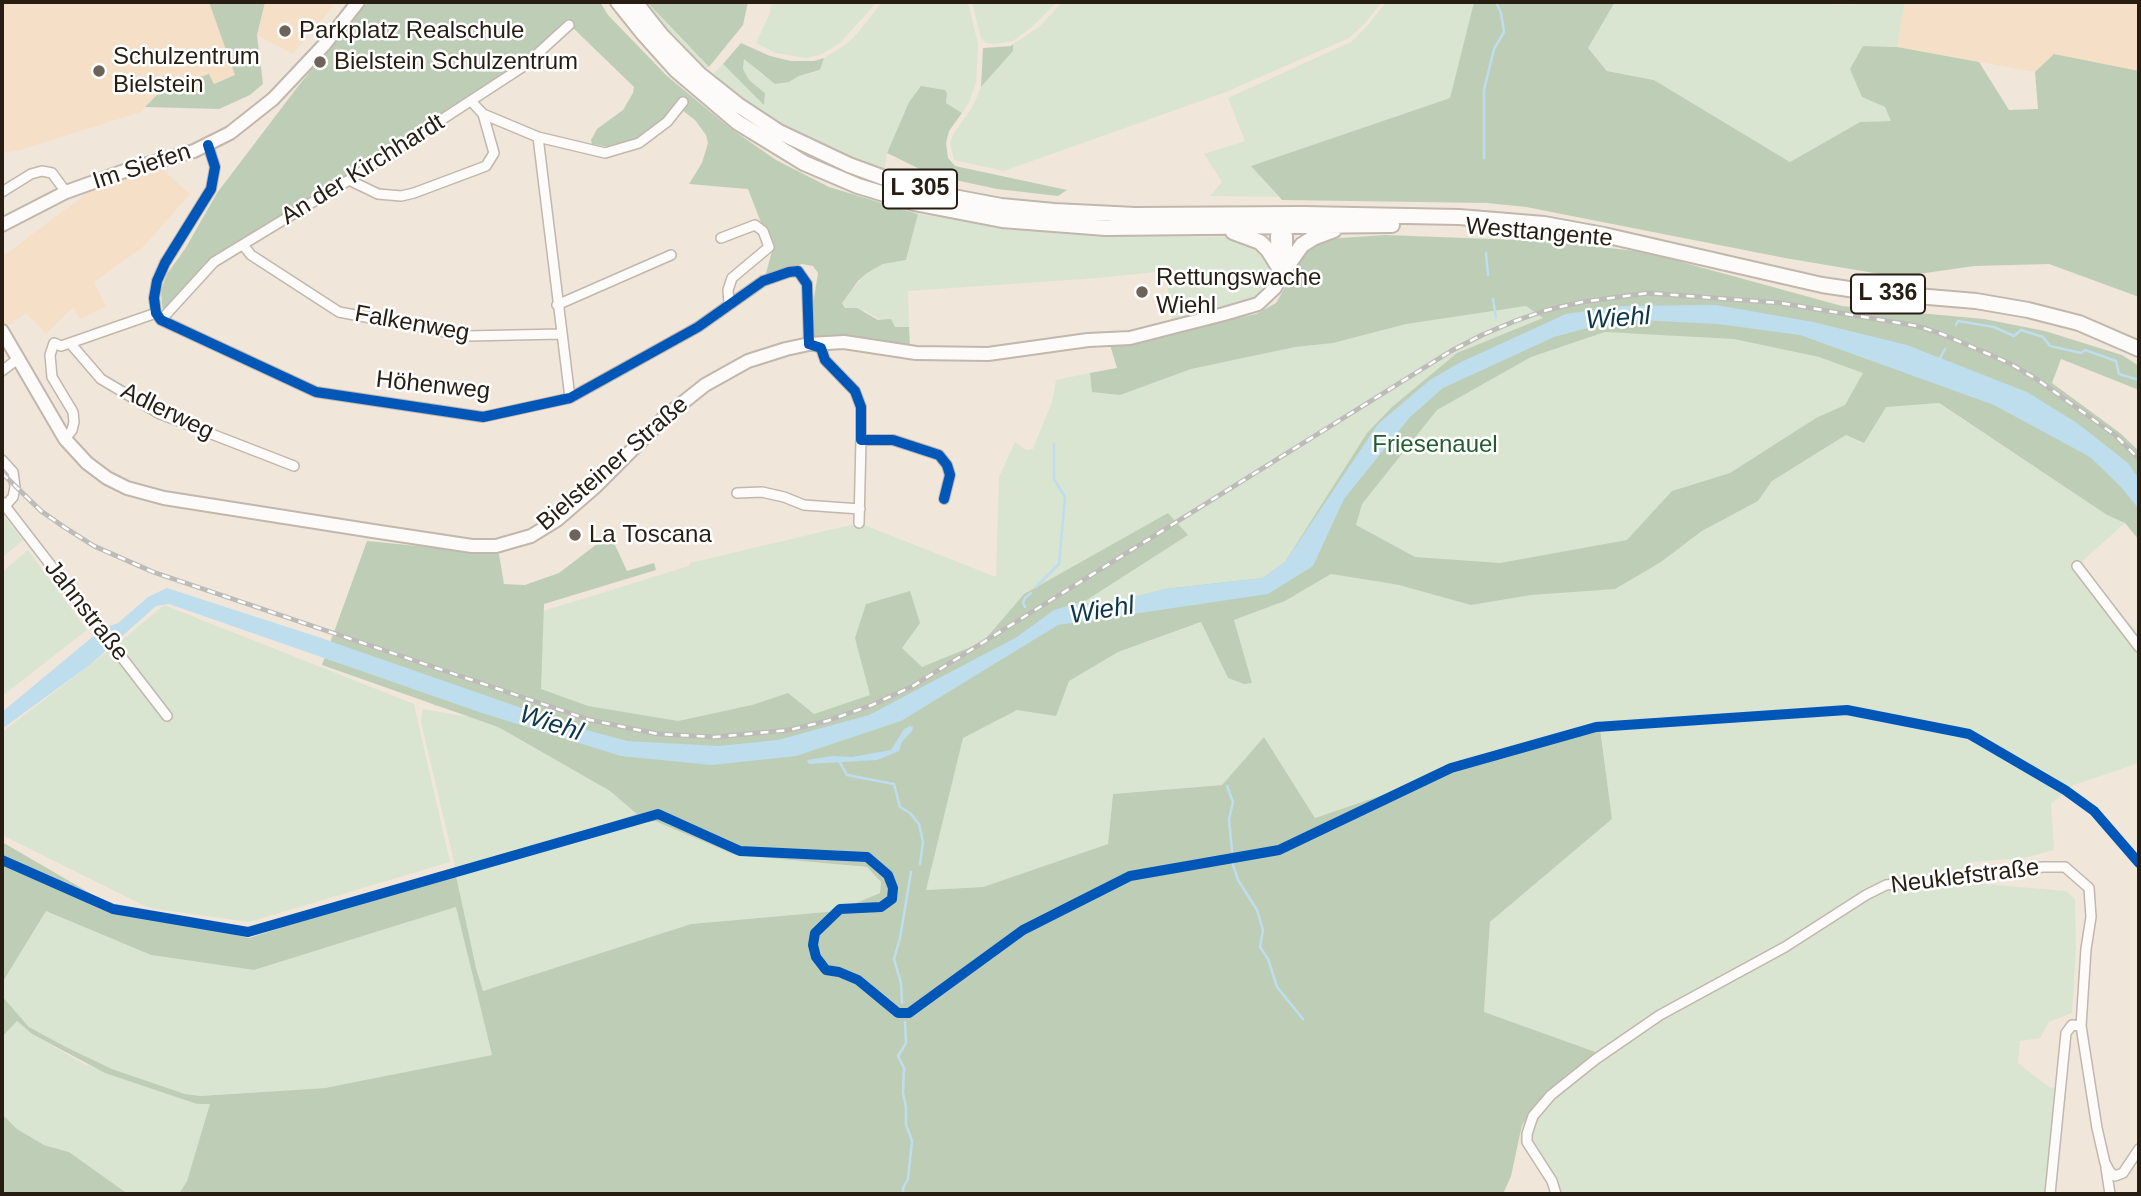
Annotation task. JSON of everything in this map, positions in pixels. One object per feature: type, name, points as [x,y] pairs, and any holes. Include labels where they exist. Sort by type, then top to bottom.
[{"type":"main road","name":"Im Siefen","points":[[2,225],[66,192],[208,145],[230,133],[273,99],[324,45],[358,2]]},
{"type":"main road","name":"Westtangente","points":[[618,2],[659,52],[716,106],[781,150],[858,186],[934,208],[1002,219],[1106,228],[1352,225],[1490,227],[1634,242]]},
{"type":"main road","name":"Westtangente","points":[[635,2],[662,36],[699,74],[758,119],[825,155],[898,183],[961,199],[1027,209],[1135,215],[1459,216],[1516,220],[1634,242]]},
{"type":"main road","points":[[1266,215],[1282,226],[1294,216],[1303,214]]},
{"type":"main road","name":"L 336","points":[[1281,267],[1307,241],[1320,234],[1352,225]]},
{"type":"main road","name":"L 336","points":[[1281,267],[1286,239],[1282,226]]},
{"type":"main road","name":"L 305","points":[[1219,228],[1246,235],[1260,242],[1281,267]]},
{"type":"main road","name":"L 336","points":[[1634,242],[1822,285],[1869,292],[1976,301],[2028,310],[2079,323],[2139,349]]},
{"type":"main road","name":"Bielsteiner Straße","points":[[2,331],[65,439],[87,463],[107,478],[127,488],[164,498],[472,546],[496,546],[531,536],[557,520],[594,488],[666,416],[705,385],[748,361],[809,344],[844,342],[916,354],[953,356],[1088,341],[1131,330],[1150,331],[1245,309],[1266,299],[1278,283],[1281,267]]},
{"type":"street","name":"An der Kirchhardt","points":[[159,316],[214,262],[349,180],[524,66],[569,25]]},
{"type":"street","points":[[471,101],[483,114],[538,137],[605,153],[639,143],[667,122],[683,102]]},
{"type":"street","points":[[349,180],[378,194],[401,195],[414,193],[486,166],[494,153],[483,114]]},
{"type":"street","points":[[538,137],[570,398]]},
{"type":"street","points":[[65,439],[72,430],[73,412],[52,377],[50,355],[54,343],[61,346],[70,344],[105,329],[159,316],[154,298],[157,281],[165,263],[211,189],[215,167],[208,145]]},
{"type":"street","points":[[2,192],[31,174],[42,171],[51,173],[66,192]]},
{"type":"street","points":[[721,238],[755,225],[763,231],[769,247],[732,278],[728,290],[729,303]]},
{"type":"street","name":"Falkenweg","points":[[243,245],[251,255],[339,312],[467,336],[561,334]]},
{"type":"street","points":[[557,305],[671,255]]},
{"type":"street","name":"Höhenweg","points":[[159,316],[316,392],[483,417],[570,398],[698,327],[763,281],[789,272],[798,271],[807,284],[809,344]]},
{"type":"street","name":"Adlerweg","points":[[70,344],[101,379],[160,414],[294,466]]},
{"type":"street","points":[[809,344],[821,348],[825,360],[855,391],[861,407],[859,523]]},
{"type":"street","points":[[2,371],[19,358]]},
{"type":"street","points":[[861,440],[893,440],[939,455],[947,465],[950,475],[944,499]]},
{"type":"street","name":"Jahnstraße","points":[[2,460],[13,472],[16,487],[13,497],[4,504],[167,716]]},
{"type":"street","points":[[737,493],[762,492],[804,505],[860,509]]},
{"type":"street","points":[[2077,566],[2139,647]]},
{"type":"street","name":"Neuklefstraße","points":[[1556,1194],[1552,1181],[1527,1142],[1533,1116],[1551,1095],[1596,1059],[1660,1016],[1784,947],[1886,885],[2043,867],[2065,867],[2089,888],[2091,901],[2081,1026],[2110,1194]]},
{"type":"street","points":[[2050,1194],[2066,1033],[2072,1026],[2081,1026]]},
{"type":"street","points":[[2105,1163],[2115,1176],[2123,1173],[2139,1149]]},
{"type":"shaded area","points":[[2,2],[335,2],[293,54],[257,35],[235,75],[213,84],[209,74],[163,89],[141,112],[20,150],[2,153]]},
{"type":"shaded area","points":[[1830,2],[1905,2],[1835,5]]},
{"type":"shaded area","points":[[1905,2],[2139,2],[2139,71],[2054,54],[2035,72],[1897,47]]},
{"type":"shaded area","points":[[162,169],[190,194],[143,247],[94,282],[106,306],[80,319],[73,307],[46,334],[26,313],[2,329],[2,257],[99,184]]},
{"type":"green space","points":[[209,2],[265,2],[257,35],[263,84],[250,95],[219,109],[145,107],[163,89],[209,74],[214,84],[235,75]]},
{"type":"green space","points":[[368,2],[600,2],[608,15],[667,76],[730,128],[776,160],[829,187],[918,214],[906,260],[883,264],[867,273],[842,303],[845,308],[857,308],[878,320],[891,319],[895,327],[909,327],[910,347],[811,335],[818,273],[813,266],[802,264],[765,277],[772,251],[748,189],[689,184],[702,163],[708,143],[706,135],[695,120],[678,107],[643,141],[609,147],[592,144],[591,140],[597,129],[623,110],[634,87],[570,25],[519,68],[207,263],[164,311],[161,290],[167,274],[185,249],[217,193],[299,85]]},
{"type":"green space","points":[[642,2],[647,2],[709,67],[704,70]]},
{"type":"green space","points":[[647,2],[748,2],[743,25],[709,67]]},
{"type":"green space","points":[[771,2],[877,2],[840,43],[822,54],[806,58],[776,53],[756,43],[770,13]]},
{"type":"green space","points":[[882,2],[968,2],[978,44],[976,83],[962,113],[946,103],[947,93],[909,102],[887,153],[884,173],[787,130],[724,87],[712,75],[723,64],[764,104],[765,93],[749,80],[743,69],[744,58],[762,75],[789,82],[799,76],[820,71],[824,58],[856,35]]},
{"type":"green space","points":[[972,2],[1057,2],[1032,27],[1013,41],[995,44],[986,43],[981,38]]},
{"type":"green space","points":[[1062,2],[1382,2],[1349,38],[1226,92],[1004,171],[954,160],[950,143],[973,106],[981,87],[1013,51],[1013,44],[1039,27]]},
{"type":"green space","points":[[1386,2],[1474,2],[1450,98],[1252,166],[1278,197],[1210,196],[1222,182],[1204,154],[1245,141],[1228,98],[1351,42]]},
{"type":"green space","points":[[1474,2],[1615,2],[1588,48],[1607,71],[1654,80],[1790,162],[1860,122],[1891,121],[1885,107],[1862,97],[1850,69],[1863,46],[1897,47],[1979,62],[2009,110],[2038,109],[2035,72],[2054,54],[2139,71],[2139,297],[2049,264],[1974,266],[1898,277],[1785,258],[1526,207],[1487,203],[1282,200],[1251,166],[1450,98]]},
{"type":"green space","points":[[1615,2],[1830,2],[1835,5],[1905,2],[1897,47],[1863,46],[1862,97],[1885,107],[1892,121],[1860,122],[1790,162],[1654,80],[1608,71],[1588,48]]},
{"type":"green space","points":[[741,43],[770,56],[791,61],[824,58],[820,70],[789,82],[775,84],[744,59],[743,69],[749,80],[765,93],[764,105],[723,64]]},
{"type":"green space","points":[[1013,44],[1013,51],[981,87],[983,48]]},
{"type":"green space","points":[[921,86],[945,90],[946,103],[962,113],[949,131],[946,143],[948,158],[955,166],[1067,190],[1058,196],[997,189],[932,175],[887,153],[909,102]]},
{"type":"green space","points":[[918,214],[1017,229],[1089,235],[1242,237],[1262,250],[1273,268],[1273,275],[1271,285],[1261,296],[1241,305],[1172,321],[1165,271],[908,291],[909,327],[894,327],[865,311],[845,308],[842,302],[845,297],[867,273],[883,264],[906,260]]},
{"type":"green space","points":[[1385,235],[1546,241],[1645,252],[1842,306],[1984,319],[2045,331],[2122,355],[2139,366],[2139,390],[2061,359],[2052,383],[2120,433],[2139,451],[2139,540],[2125,523],[2107,515],[1939,403],[1886,407],[1864,443],[1846,435],[1772,481],[1758,501],[1702,531],[1661,562],[1615,589],[1531,595],[1471,605],[1399,585],[1331,574],[1285,601],[1234,620],[1252,683],[1244,684],[1228,678],[1201,622],[1118,652],[1069,681],[1056,716],[1017,710],[963,738],[926,890],[983,887],[1108,844],[1113,794],[1222,785],[1264,737],[1315,818],[1599,721],[1612,819],[1490,922],[1484,1012],[1601,1054],[1536,1105],[1522,1125],[1511,1176],[1503,1194],[179,1194],[187,1181],[210,1104],[197,1104],[105,1073],[32,1034],[17,1021],[2,1037],[2,996],[29,1027],[66,1047],[112,1069],[185,1094],[200,1096],[325,1088],[492,1055],[456,907],[254,970],[151,955],[46,911],[2,983],[2,842],[114,907],[249,938],[637,814],[610,791],[498,727],[322,665],[367,541],[499,554],[504,584],[525,585],[559,573],[610,534],[627,571],[654,563],[656,570],[544,604],[541,689],[588,706],[678,721],[752,705],[788,693],[814,714],[870,695],[855,638],[866,604],[910,591],[920,623],[902,648],[922,667],[983,642],[1024,594],[1168,513],[1188,535],[1082,603],[1107,604],[1165,589],[1263,578],[1285,562],[1367,433],[1392,407],[1457,353],[1543,318],[1526,306],[1406,324],[1333,343],[1295,347],[1191,369],[1120,395],[1092,392],[1090,373],[1117,368],[1110,345],[1256,314],[1276,303],[1306,251],[1326,239]],"holes":[[[1605,332],[1734,339],[1819,357],[1863,373],[1845,405],[1816,418],[1730,473],[1672,491],[1627,540],[1500,563],[1415,557],[1356,525],[1362,504],[1437,410],[1531,357]],[[655,821],[735,855],[867,867],[881,882],[880,893],[837,911],[691,924],[483,991],[456,876],[633,824]]]},
{"type":"green space","name":"Friesenauel","points":[[1670,300],[1941,399],[1913,404],[1938,403],[2107,515],[2125,523],[2079,564],[2139,634],[2139,763],[2074,785],[2051,804],[2054,850],[2023,858],[1972,862],[1961,882],[2066,891],[2075,899],[2076,948],[2072,1013],[2049,1022],[2040,1038],[2020,1041],[2018,1063],[2049,1087],[2066,1090],[2055,1194],[1556,1194],[1520,1142],[1522,1125],[1536,1105],[1600,1054],[1484,1013],[1490,922],[1612,819],[1599,721],[1315,818],[1264,737],[1222,785],[1113,794],[1108,844],[983,887],[925,890],[962,740],[587,768],[460,710],[434,706],[388,594],[401,544],[543,613],[689,566],[690,563],[859,523],[996,577],[999,477],[1015,442],[1026,450],[1033,449],[1052,402],[1056,380],[1090,373],[1091,379],[1212,364],[1251,356],[1295,334],[1527,306]],"holes":[[[1851,427],[1864,443],[1846,435],[1772,481],[1758,501],[1702,531],[1661,562],[1640,574],[1662,555]],[[1324,566],[1398,585],[1331,574],[1285,601],[1234,620],[1251,683],[1228,678],[1202,622],[1127,649]]]},
{"type":"green space","points":[[2,514],[23,540],[2,558]]},
{"type":"green space","points":[[28,550],[87,630],[2,696],[2,572]]},
{"type":"green space","points":[[164,605],[414,704],[450,862],[249,922],[149,908],[2,835],[2,732]]},
{"type":"green space","points":[[423,709],[481,719],[492,724],[610,791],[638,814],[456,870],[421,722]]},
{"type":"green space","points":[[655,821],[735,855],[867,867],[881,882],[880,893],[837,911],[691,924],[483,991],[455,876],[633,824]]},
{"type":"green space","points":[[456,907],[492,1055],[373,1080],[325,1088],[201,1096],[185,1094],[112,1069],[66,1047],[29,1027],[2,996],[2,983],[46,910],[151,955],[254,970]]},
{"type":"green space","points":[[17,1021],[32,1034],[84,1064],[211,1104],[187,1181],[179,1194],[128,1194],[69,1152],[44,1145],[17,1129],[2,1114],[2,1037]]},
{"type":"green space","points":[[2,1114],[17,1129],[44,1145],[69,1152],[128,1194],[2,1194]]},
{"type":"water","name":"Wiehl","points":[[1716,305],[1813,322],[1907,345],[2027,392],[2077,423],[2128,463],[2139,479],[2139,509],[2090,457],[1994,405],[1800,335],[1718,324],[1621,319],[1554,337],[1443,388],[1410,417],[1344,499],[1313,566],[1268,594],[1058,625],[901,721],[796,756],[712,765],[621,756],[482,713],[169,604],[156,606],[91,664],[2,729],[2,712],[102,629],[118,623],[148,597],[167,588],[315,636],[579,728],[627,741],[719,746],[778,740],[869,715],[1017,637],[1054,610],[1078,603],[1107,604],[1165,589],[1263,578],[1285,562],[1378,424],[1430,380],[1459,363],[1566,314],[1623,306]]},
{"type":"water","points":[[913,727],[912,731],[902,742],[899,751],[877,760],[809,764],[807,760],[833,756],[852,757],[891,750],[904,729]]},
{"type":"waterway","points":[[1484,158],[1484,90],[1494,49],[1504,32],[1496,2]]},
{"type":"waterway","points":[[1486,253],[1488,275]]},
{"type":"waterway","points":[[1493,299],[1496,318]]},
{"type":"waterway","points":[[1956,325],[1958,321],[1994,327],[2014,336],[2021,330],[2043,337],[2050,346],[2081,353],[2085,350],[2116,361],[2119,374],[2139,380]]},
{"type":"waterway","points":[[1940,358],[1945,349]]},
{"type":"waterway","points":[[1036,587],[1059,564],[1065,497],[1054,479],[1054,444]]},
{"type":"waterway","points":[[1025,607],[1025,598],[1031,593]]},
{"type":"waterway","points":[[838,759],[847,775],[894,784],[900,807],[910,813],[919,824],[923,842],[920,864]]},
{"type":"waterway","points":[[1227,786],[1233,802],[1229,819],[1232,851]]},
{"type":"waterway","points":[[1232,862],[1238,880],[1257,910],[1263,930],[1260,947],[1268,959],[1277,987],[1303,1019]]},
{"type":"waterway","points":[[902,1003],[901,983],[894,959],[911,872]]},
{"type":"waterway","points":[[903,1194],[908,1179],[912,1141],[906,1125],[904,1068],[898,1056],[906,1043],[905,1022]]},
{"type":"railway","points":[[2,473],[41,511],[64,527],[94,546],[153,572],[590,720],[658,734],[715,737],[789,730],[827,721],[872,705],[913,686],[1451,351],[1515,321],[1582,302],[1648,293],[1781,303],[1917,326],[2009,363],[2038,380],[2115,435],[2139,459]]},
{"type":"cycle path","points":[[208,145],[215,167],[211,189],[165,263],[157,281],[154,298],[156,313],[161,320],[316,392],[483,417],[570,398],[698,327],[763,281],[798,271],[807,284],[809,344],[821,348],[825,360],[855,391],[861,407],[861,440],[893,440],[939,455],[947,465],[950,475],[944,499]]},
{"type":"cycle path","points":[[2,860],[113,909],[248,932],[658,814],[740,851],[867,857],[888,875],[893,888],[892,899],[881,907],[840,909],[815,933],[813,945],[816,957],[826,970],[858,980],[898,1013],[909,1013],[1023,930],[1130,876],[1279,850],[1451,768],[1596,727],[1847,710],[1969,734],[2065,790],[2094,811],[2139,863]]},
{"type":"place","name":"Parkplatz Realschule","points":[[285,31]]},
{"type":"place","name":"Bielstein Schulzentrum","points":[[320,62]]},
{"type":"place","name":"Schulzentrum Bielstein","points":[[99,71]]},
{"type":"place","name":"Rettungswache Wiehl","points":[[1142,292]]},
{"type":"place","name":"La Toscana","points":[[575,535]]}]
